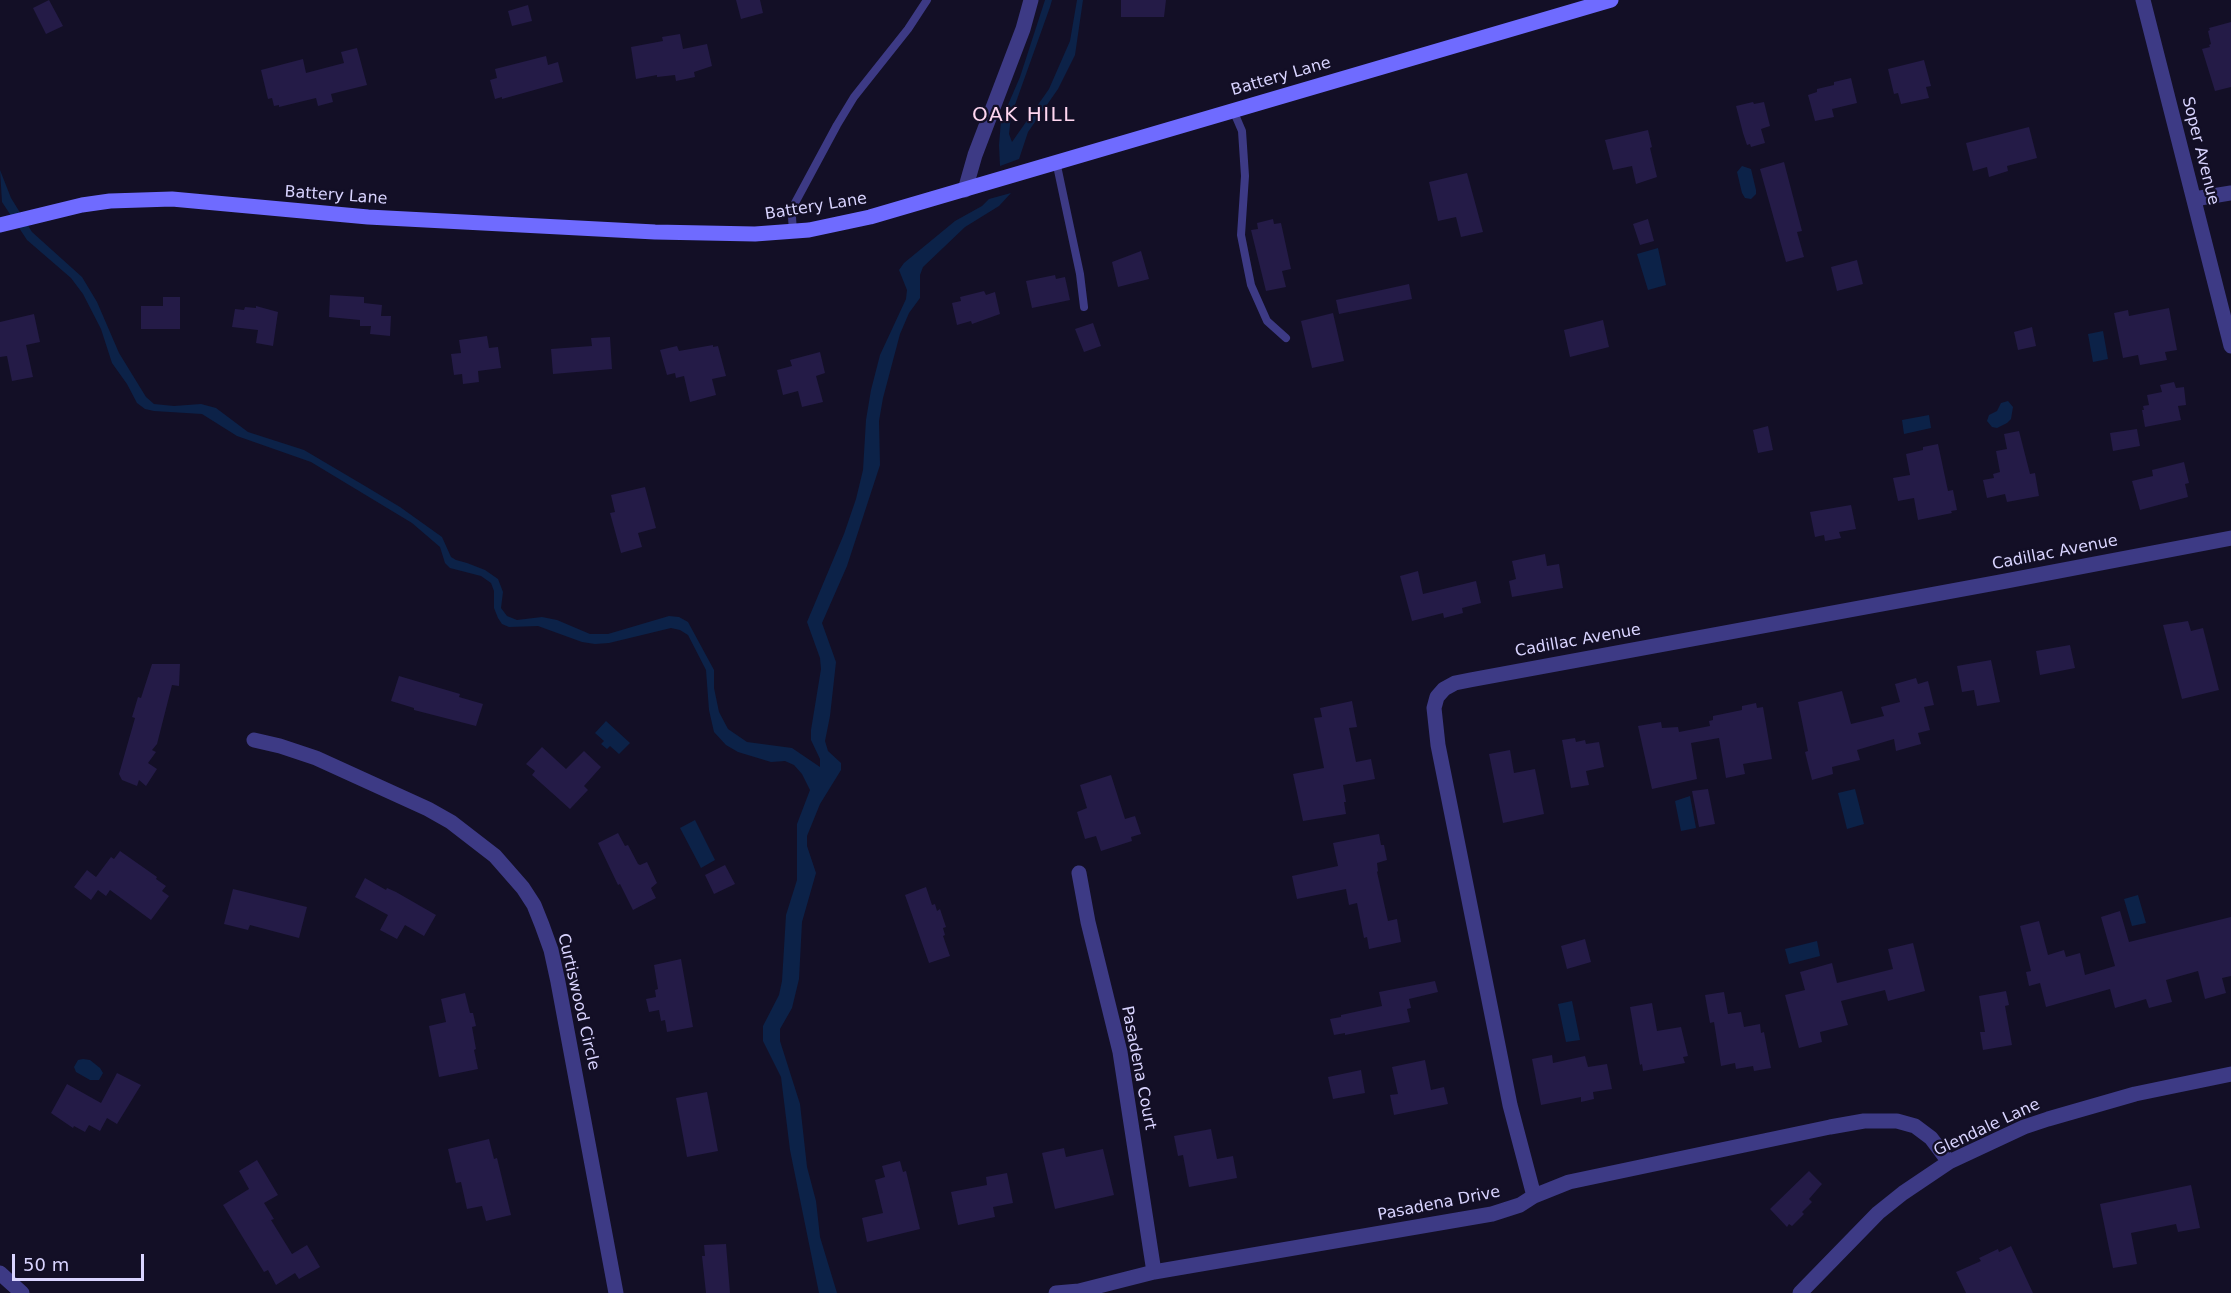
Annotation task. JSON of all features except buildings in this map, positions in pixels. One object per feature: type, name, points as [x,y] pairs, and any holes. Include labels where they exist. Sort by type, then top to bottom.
[{"type":"main road","name":"Battery Lane","points":[[0,225],[57,210],[110,201],[172,199],[428,221],[695,234],[792,232],[870,217],[1611,0]]},
{"type":"street","points":[[965,190],[975,155],[1023,29],[1031,0]]},
{"type":"street","name":"Soper Avenue","points":[[2143,0],[2231,346]]},
{"type":"street","points":[[2194,200],[2231,193]]},
{"type":"street","name":"Cadillac Avenue","points":[[1534,1196],[1510,1105],[1438,745],[1434,708],[1437,698],[1444,689],[1470,680],[2231,538]]},
{"type":"street","name":"Curtiswood Circle","points":[[254,740],[316,758],[428,809],[451,822],[495,856],[523,888],[534,905],[545,933],[558,982],[616,1293]]},
{"type":"street","name":"Pasadena Court","points":[[1079,873],[1088,922],[1120,1052],[1154,1272]]},
{"type":"street","name":"Glendale Lane","points":[[1800,1293],[1878,1213],[1949,1162],[2024,1127],[2048,1119],[2135,1094],[2231,1074]]},
{"type":"street","name":"Pasadena Drive","points":[[1056,1293],[1079,1291],[1154,1272],[1492,1214],[1520,1205],[1534,1196],[1569,1182],[1864,1121],[1898,1121],[1915,1126],[1932,1138],[1949,1162]]},
{"type":"street","points":[[0,1273],[22,1293]]},
{"type":"lane","points":[[792,232],[795,203],[837,125],[854,98],[908,29],[927,0]]},
{"type":"lane","points":[[1233,110],[1242,131],[1245,176],[1241,235],[1251,285],[1267,321],[1286,338]]},
{"type":"lane","points":[[1056,161],[1080,274],[1084,308]]},
{"type":"water","points":[[1045,0],[1052,0],[1011,116],[1009,134],[1012,142],[1049,89],[1070,41],[1077,0],[1083,0],[1075,55],[1058,89],[1028,132],[1019,159],[1000,166],[1001,121],[1020,77]]},
{"type":"water","points":[[1742,166],[1751,169],[1756,194],[1751,199],[1745,198],[1742,193],[1737,172]]},
{"type":"water","points":[[0,170],[11,198],[32,232],[82,277],[97,302],[119,353],[146,397],[154,404],[174,406],[201,404],[216,408],[248,432],[304,450],[400,507],[442,537],[451,557],[485,570],[498,579],[503,592],[501,608],[507,616],[517,620],[542,617],[557,620],[590,634],[608,634],[669,616],[679,617],[688,622],[714,670],[714,688],[719,712],[728,729],[747,742],[792,748],[820,767],[820,759],[811,740],[811,730],[821,669],[820,658],[807,622],[844,534],[856,499],[863,470],[866,420],[871,390],[880,355],[906,299],[907,290],[899,270],[904,263],[955,221],[982,206],[989,199],[1011,193],[999,206],[965,227],[923,267],[920,275],[920,298],[909,313],[900,334],[883,398],[879,421],[880,465],[847,566],[822,623],[836,662],[825,741],[828,751],[841,763],[841,770],[820,804],[807,836],[807,846],[816,873],[802,922],[799,979],[792,1008],[780,1029],[780,1041],[800,1104],[807,1167],[816,1201],[820,1237],[837,1293],[819,1293],[790,1150],[781,1077],[763,1041],[763,1026],[779,995],[782,981],[786,915],[797,880],[797,824],[810,790],[802,774],[794,765],[785,761],[771,762],[738,752],[726,745],[714,732],[709,710],[706,670],[688,635],[680,630],[671,628],[609,643],[595,644],[582,642],[538,626],[509,627],[502,624],[498,618],[494,608],[494,591],[491,583],[481,576],[450,568],[445,563],[440,547],[412,523],[311,462],[237,436],[202,414],[154,411],[145,409],[137,403],[112,363],[101,329],[83,294],[71,278],[27,240],[2,202]]},
{"type":"water","points":[[1658,248],[1666,285],[1648,290],[1637,254]]},
{"type":"water","points":[[2103,331],[2108,359],[2093,362],[2088,334]]},
{"type":"water","points":[[2008,401],[2013,407],[2011,419],[1997,428],[1992,427],[1987,421],[1989,415],[1997,411],[2001,403]]},
{"type":"water","points":[[1929,415],[1931,428],[1904,434],[1902,420]]},
{"type":"water","points":[[606,721],[630,743],[619,754],[610,746],[607,749],[601,744],[604,741],[595,733]]},
{"type":"water","points":[[1855,789],[1864,824],[1847,829],[1838,793]]},
{"type":"water","points":[[1690,796],[1696,828],[1681,831],[1675,801]]},
{"type":"water","points":[[695,820],[715,860],[701,868],[680,828]]},
{"type":"water","points":[[2138,895],[2146,923],[2132,926],[2124,899]]},
{"type":"water","points":[[1817,941],[1820,956],[1789,964],[1785,949]]},
{"type":"water","points":[[1572,1001],[1580,1040],[1566,1042],[1558,1004]]},
{"type":"water","points":[[78,1060],[90,1060],[100,1068],[103,1073],[99,1080],[90,1080],[76,1072],[74,1067]]},
{"type":"district","name":"OAK HILL","points":[[1024,116]]}]
